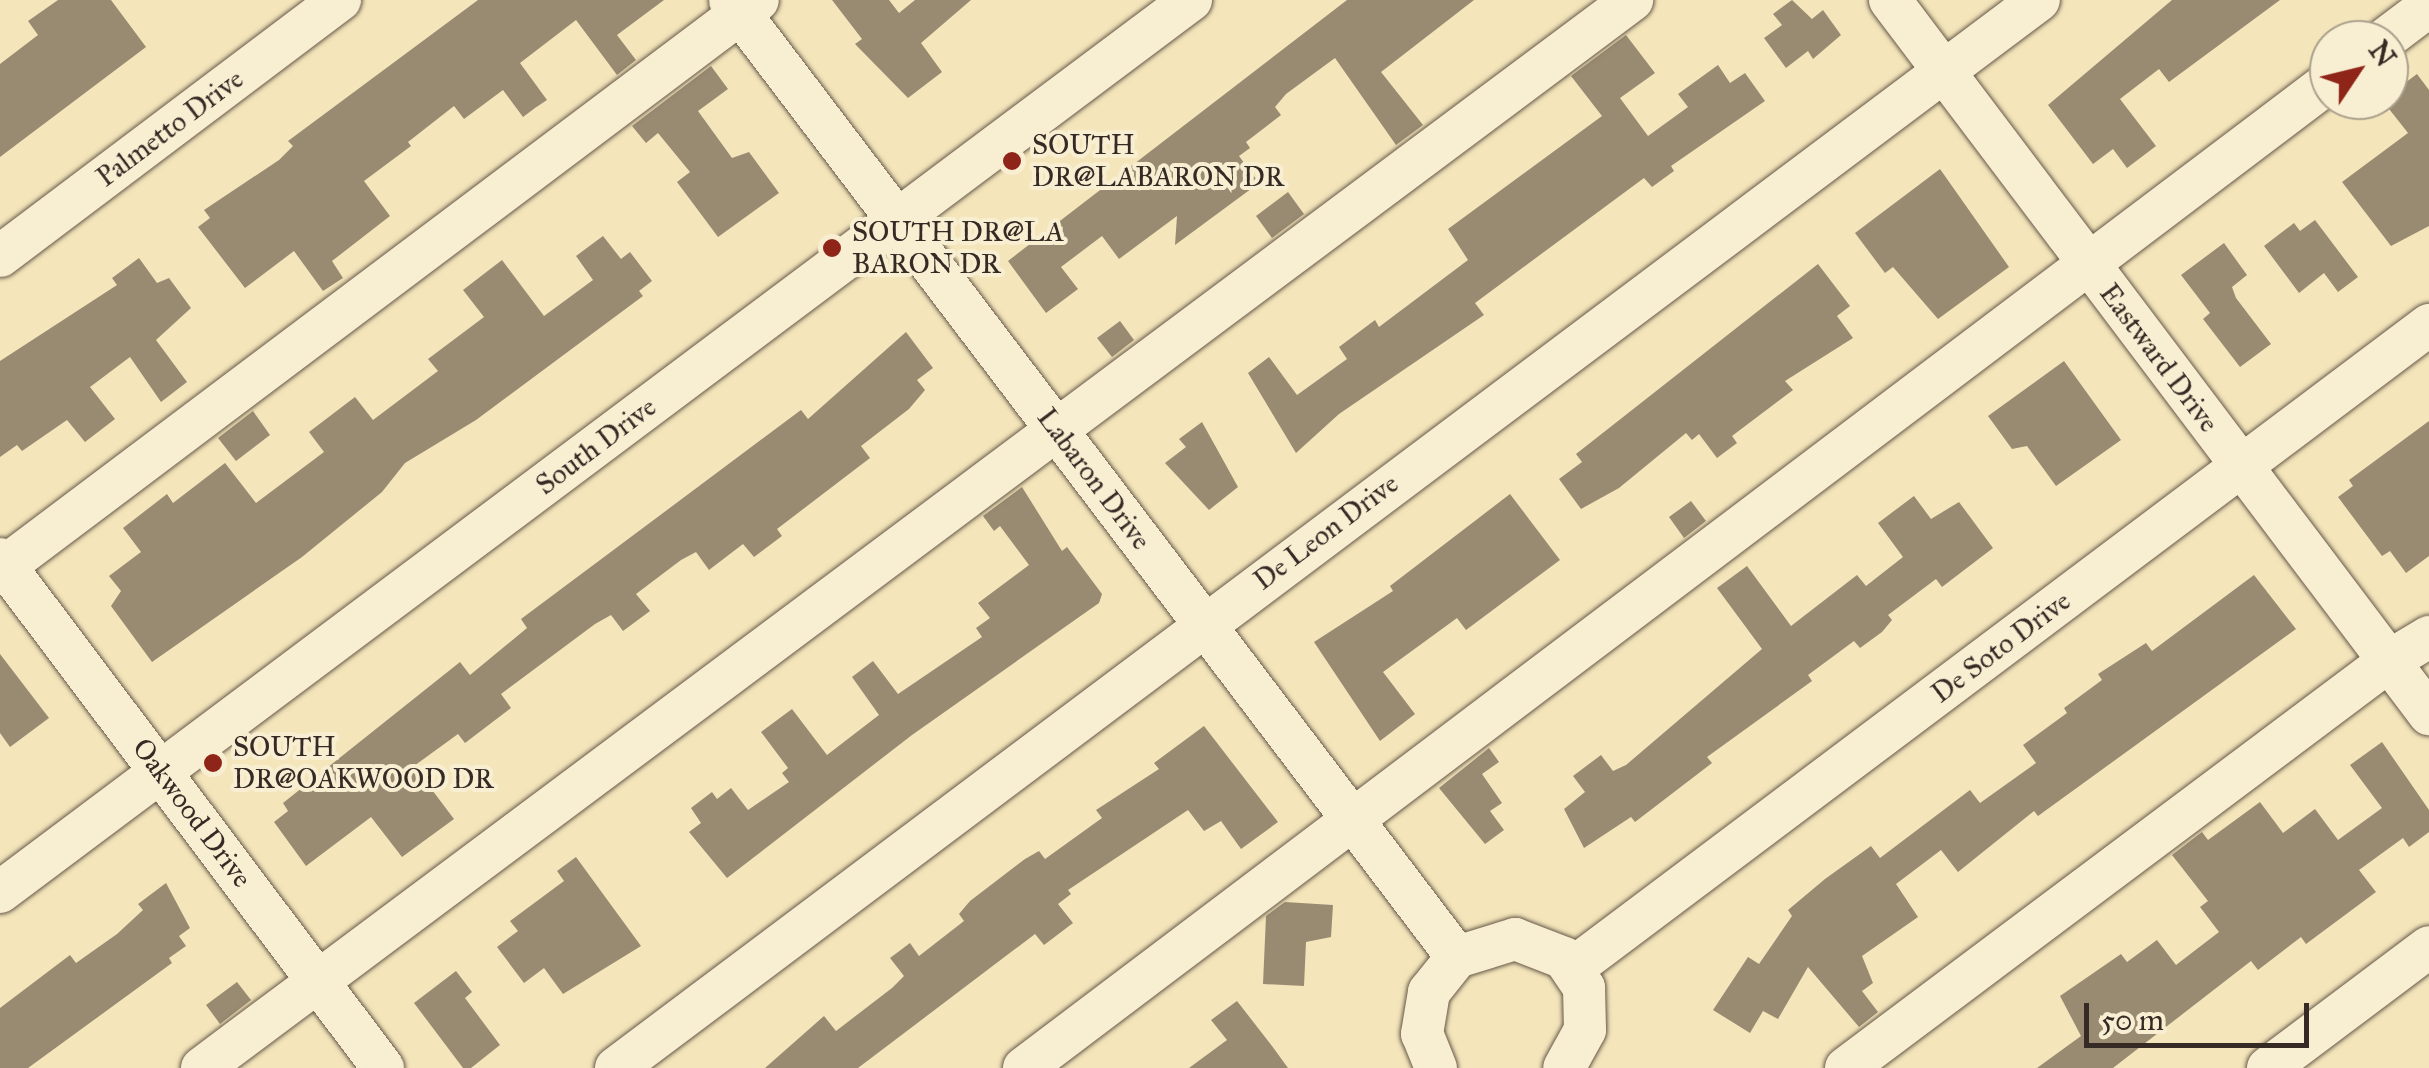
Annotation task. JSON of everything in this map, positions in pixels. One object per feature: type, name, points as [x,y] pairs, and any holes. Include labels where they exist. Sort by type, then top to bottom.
[{"type":"street","name":"Palmetto Drive","points":[[0,256],[340,0]]},
{"type":"street","name":"South Drive","points":[[0,892],[1191,0]]},
{"type":"street","points":[[202,1068],[1632,0]]},
{"type":"street","name":"Eastward Drive","points":[[1890,0],[2429,714]]},
{"type":"street","name":"De Leon Drive","points":[[616,1068],[2039,0]]},
{"type":"street","name":"Labaron Drive","points":[[743,4],[899,220],[1457,957]]},
{"type":"street","points":[[2,565],[743,4]]},
{"type":"street","points":[[2409,21],[2429,6]]},
{"type":"street","points":[[1024,1068],[2309,97]]},
{"type":"street","name":"De Soto Drive","points":[[1573,968],[2429,325]]},
{"type":"street","name":"Oakwood Drive","points":[[2,565],[383,1068]]},
{"type":"street","points":[[1846,1068],[2388,661],[2429,637]]},
{"type":"street","points":[[1436,1068],[1422,1034],[1429,992],[1457,957],[1515,939],[1546,946],[1573,968],[1587,1006],[1585,1030],[1564,1068]]},
{"type":"street","points":[[2268,1068],[2429,948]]},
{"type":"building","points":[[58,0],[111,0],[146,47],[0,157],[0,64],[38,35],[28,21]]},
{"type":"building","points":[[478,0],[664,0],[617,35],[636,60],[617,75],[576,20],[520,63],[547,100],[523,117],[503,90],[464,119],[454,106],[408,142],[411,146],[364,181],[390,216],[332,261],[343,278],[323,291],[294,251],[245,288],[198,227],[210,218],[204,210],[279,160],[293,146],[288,141]]},
{"type":"building","points":[[832,0],[889,0],[899,13],[915,0],[971,0],[921,43],[942,72],[908,98],[855,44],[862,39]]},
{"type":"building","points":[[1347,0],[1474,0],[1381,72],[1423,125],[1396,145],[1335,58],[1286,94],[1275,107],[1281,115],[1246,142],[1250,148],[1239,156],[1259,183],[1175,245],[1177,216],[1119,259],[1102,236],[1061,267],[1078,289],[1046,313],[1008,261]]},
{"type":"building","points":[[1792,0],[1812,19],[1823,10],[1841,35],[1813,59],[1808,51],[1786,68],[1764,38],[1782,25],[1773,14]]},
{"type":"building","points":[[2172,0],[2280,0],[2169,82],[2159,69],[2120,99],[2156,146],[2127,168],[2113,149],[2093,164],[2048,105]]},
{"type":"building","points":[[1626,35],[1655,73],[1620,98],[1648,136],[1688,107],[1678,94],[1718,65],[1730,83],[1745,73],[1765,101],[1671,166],[1674,171],[1652,187],[1644,178],[1475,303],[1484,315],[1339,414],[1296,453],[1248,373],[1269,357],[1297,395],[1347,359],[1339,347],[1375,320],[1379,327],[1468,260],[1448,229],[1602,116],[1571,76]]},
{"type":"building","points":[[711,66],[728,89],[698,111],[732,158],[749,152],[779,193],[718,237],[677,182],[690,172],[658,133],[646,143],[632,126]]},
{"type":"building","points":[[2417,74],[2429,90],[2429,226],[2391,246],[2342,182],[2408,133],[2398,120],[2409,120],[2409,80]]},
{"type":"building","points":[[1940,169],[2009,267],[1938,319],[1893,267],[1885,273],[1855,233]]},
{"type":"building","points":[[1288,192],[1304,214],[1272,238],[1256,216]]},
{"type":"building","points":[[2315,220],[2358,277],[2338,292],[2324,273],[2299,293],[2264,246],[2294,223],[2300,231]]},
{"type":"building","points":[[603,236],[621,259],[630,252],[652,281],[639,291],[643,296],[476,420],[405,463],[382,492],[302,557],[152,662],[111,606],[121,591],[109,576],[141,552],[123,528],[167,494],[173,503],[225,463],[256,503],[324,452],[309,432],[355,397],[373,420],[438,371],[428,359],[484,317],[463,290],[502,260],[544,316],[593,280],[576,256]]},
{"type":"building","points":[[2224,243],[2247,275],[2232,287],[2236,298],[2271,344],[2240,367],[2203,319],[2210,313],[2181,275]]},
{"type":"building","points":[[139,258],[157,283],[169,278],[191,308],[156,340],[187,382],[161,402],[130,357],[90,387],[115,419],[85,442],[67,420],[22,451],[17,445],[0,457],[0,361],[117,285],[112,278]]},
{"type":"building","points":[[1818,264],[1850,306],[1837,316],[1853,338],[1785,381],[1793,390],[1732,436],[1737,443],[1717,458],[1699,434],[1692,440],[1686,433],[1619,488],[1581,509],[1559,479],[1582,462],[1576,454]]},
{"type":"building","points":[[1120,321],[1134,340],[1112,357],[1097,338]]},
{"type":"building","points":[[906,332],[933,368],[917,380],[925,390],[909,409],[861,446],[870,458],[777,529],[782,536],[754,557],[743,544],[709,570],[696,552],[681,560],[636,594],[650,611],[623,631],[611,615],[595,624],[501,694],[511,708],[465,743],[458,734],[414,766],[454,819],[402,857],[371,817],[306,866],[274,822],[288,811],[283,803],[460,662],[470,675],[527,628],[521,619],[801,410],[808,419]]},
{"type":"building","points":[[2064,361],[2121,440],[2056,486],[2027,446],[2012,449],[1988,416]]},
{"type":"building","points":[[253,411],[270,435],[236,461],[218,438]]},
{"type":"building","points":[[2429,421],[2429,556],[2406,573],[2390,551],[2382,556],[2338,497],[2353,486],[2349,480]]},
{"type":"building","points":[[1202,422],[1238,487],[1209,510],[1165,463],[1186,447],[1179,439]]},
{"type":"building","points":[[1022,487],[1062,551],[1067,547],[1102,594],[1099,603],[912,735],[727,878],[689,832],[701,823],[691,808],[712,792],[717,799],[731,788],[748,810],[789,782],[782,773],[788,768],[761,732],[792,709],[827,755],[879,715],[852,677],[873,661],[898,694],[982,637],[976,628],[990,618],[978,603],[1029,565],[1000,526],[994,531],[983,516]]},
{"type":"building","points":[[1510,494],[1560,560],[1466,630],[1457,618],[1383,672],[1415,714],[1380,741],[1314,642],[1393,591],[1390,586]]},
{"type":"building","points":[[1914,496],[1931,519],[1959,502],[1993,548],[1942,587],[1936,579],[1888,615],[1892,620],[1882,632],[1860,648],[1854,641],[1808,675],[1812,681],[1707,757],[1712,763],[1635,822],[1631,817],[1584,848],[1564,809],[1585,792],[1573,776],[1601,755],[1613,771],[1626,765],[1762,649],[1717,588],[1747,566],[1791,626],[1857,575],[1866,586],[1903,557],[1878,523]]},
{"type":"building","points":[[1691,501],[1706,521],[1684,538],[1669,517]]},
{"type":"building","points":[[2254,575],[2296,629],[2038,816],[2034,811],[1958,872],[1941,850],[1896,884],[1918,917],[1862,956],[1873,983],[1862,991],[1878,1012],[1859,1027],[1808,967],[1778,1019],[1763,1011],[1750,1033],[1713,1010],[1748,957],[1759,964],[1792,916],[1788,910],[1825,879],[1871,846],[1880,858],[1970,790],[1980,803],[2036,763],[2023,745],[2067,713],[2064,708],[2102,680],[2098,674],[2146,643],[2152,651]]},
{"type":"building","points":[[0,654],[49,718],[10,747],[0,733]]},
{"type":"building","points":[[1204,726],[1278,822],[1241,849],[1221,821],[1204,831],[1188,810],[1068,890],[1071,894],[1058,904],[1073,923],[1044,945],[1035,934],[858,1068],[765,1068],[824,1016],[836,1031],[892,988],[904,976],[890,958],[910,943],[919,956],[964,921],[959,914],[970,901],[1025,859],[1039,851],[1045,859],[1102,818],[1096,810],[1159,769],[1154,763]]},
{"type":"building","points":[[2382,742],[2429,810],[2429,832],[2409,847],[2403,838],[2359,870],[2376,892],[2306,944],[2301,937],[2258,970],[2251,961],[2113,1068],[2037,1068],[2081,1036],[2060,996],[2121,954],[2127,962],[2157,940],[2176,965],[2219,932],[2200,907],[2208,901],[2172,855],[2202,832],[2208,840],[2260,802],[2283,833],[2315,809],[2338,840],[2382,808],[2350,765]]},
{"type":"building","points":[[1489,748],[1499,762],[1482,774],[1502,803],[1490,811],[1504,830],[1485,844],[1439,788]]},
{"type":"building","points":[[576,857],[641,946],[563,994],[544,968],[524,983],[497,947],[518,931],[510,921],[564,881],[557,871]]},
{"type":"building","points":[[166,883],[190,928],[179,936],[186,946],[169,958],[172,963],[28,1068],[0,1068],[0,1008],[70,955],[76,963],[117,934],[143,910],[138,904]]},
{"type":"building","points":[[1285,902],[1333,905],[1331,937],[1306,942],[1304,986],[1263,984],[1266,916]]},
{"type":"building","points":[[456,971],[472,992],[465,998],[500,1045],[471,1068],[463,1068],[414,1003]]},
{"type":"building","points":[[237,982],[251,1000],[220,1024],[206,1005]]},
{"type":"building","points":[[1237,1001],[1288,1068],[1189,1068],[1227,1040],[1211,1020]]},
{"type":"place","name":"SOUTH DR@LABARON DR","points":[[1012,161]]},
{"type":"place","name":"SOUTH DR@LA BARON DR","points":[[832,248]]},
{"type":"place","name":"SOUTH DR@OAKWOOD DR","points":[[213,763]]}]
